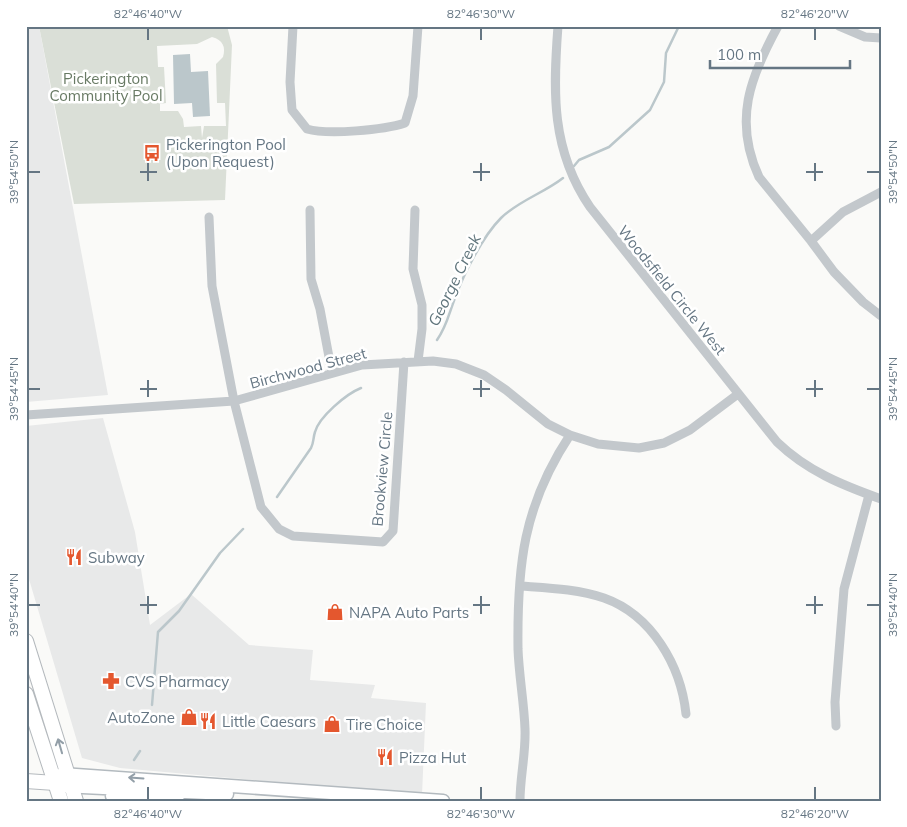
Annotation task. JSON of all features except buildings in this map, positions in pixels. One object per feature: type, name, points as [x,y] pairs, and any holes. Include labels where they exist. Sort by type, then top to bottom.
[{"type":"main road","points":[[26,641],[64,787]]},
{"type":"main road","points":[[26,694],[64,787]]},
{"type":"main road","points":[[26,772],[64,787]]},
{"type":"main road","points":[[26,781],[178,801]]},
{"type":"main road","points":[[26,790],[64,787],[255,795],[264,788],[443,801]]},
{"type":"street","points":[[293,26],[290,82],[292,110],[307,129],[322,132],[392,127],[405,123],[414,96],[418,26]]},
{"type":"street","name":"Woodsfield Circle West","points":[[558,26],[554,90],[556,117],[565,158],[576,184],[614,241],[777,442],[790,454],[824,477],[881,499]]},
{"type":"street","points":[[778,26],[755,71],[745,112],[753,166],[759,177],[834,272],[863,302],[881,316]]},
{"type":"street","points":[[839,26],[865,37],[881,38]]},
{"type":"street","points":[[811,241],[843,212],[881,192]]},
{"type":"street","points":[[310,210],[311,279],[320,309],[332,373]]},
{"type":"street","points":[[415,210],[413,269],[422,305],[422,329],[418,361]]},
{"type":"street","name":"Brookview Circle","points":[[209,217],[212,286],[234,400],[261,507],[279,529],[293,536],[382,542],[393,531],[404,362]]},
{"type":"street","name":"Birchwood Street","points":[[26,415],[234,400],[362,365],[418,361],[446,362],[484,375],[548,424],[570,435],[614,447],[653,446],[690,430],[738,394]]},
{"type":"street","points":[[520,801],[525,736],[518,650],[523,550],[534,501],[544,479],[570,435]]},
{"type":"street","points":[[836,726],[835,702],[844,589],[869,495]]},
{"type":"street","points":[[521,586],[564,590],[604,598],[639,619],[655,636],[675,668],[682,690],[686,714]]},
{"type":"shaded area","points":[[26,26],[39,26],[108,395],[26,402]]},
{"type":"shaded area","points":[[190,54],[191,72],[208,71],[210,116],[193,117],[192,103],[174,104],[173,55]]},
{"type":"shaded area","points":[[103,418],[135,532],[150,625],[191,594],[249,645],[313,650],[310,680],[375,685],[371,698],[426,703],[422,795],[120,768],[82,758],[26,569],[26,426]]},
{"type":"green space","name":"Pickerington Community Pool","points":[[39,26],[227,26],[232,45],[225,200],[74,204]],"holes":[[[212,37],[223,44],[224,50],[223,57],[216,64],[217,103],[225,103],[226,126],[204,126],[202,138],[201,126],[184,127],[183,119],[178,111],[160,111],[160,104],[166,103],[164,67],[158,67],[157,46],[197,44]]]},
{"type":"waterway","points":[[574,166],[579,160],[609,147],[650,110],[664,82],[666,53],[679,26]]},
{"type":"waterway","name":"George Creek","points":[[437,340],[446,325],[469,266],[494,226],[515,207],[563,178]]},
{"type":"waterway","name":"George Creek","points":[[277,497],[311,448],[315,432],[327,413],[361,388]]},
{"type":"waterway","name":"George Creek","points":[[152,705],[158,632],[179,611],[220,553],[243,529]]},
{"type":"waterway","name":"George Creek","points":[[134,760],[140,751]]},
{"type":"place","name":"Pickerington Pool (Upon Request)","points":[[152,153]]},
{"type":"place","name":"Subway","points":[[74,557]]},
{"type":"place","name":"NAPA Auto Parts","points":[[335,612]]},
{"type":"place","name":"CVS Pharmacy","points":[[111,681]]},
{"type":"place","name":"AutoZone","points":[[189,717]]},
{"type":"place","name":"Little Caesars","points":[[208,721]]},
{"type":"place","name":"Tire Choice","points":[[332,724]]},
{"type":"place","name":"Pizza Hut","points":[[385,757]]}]
